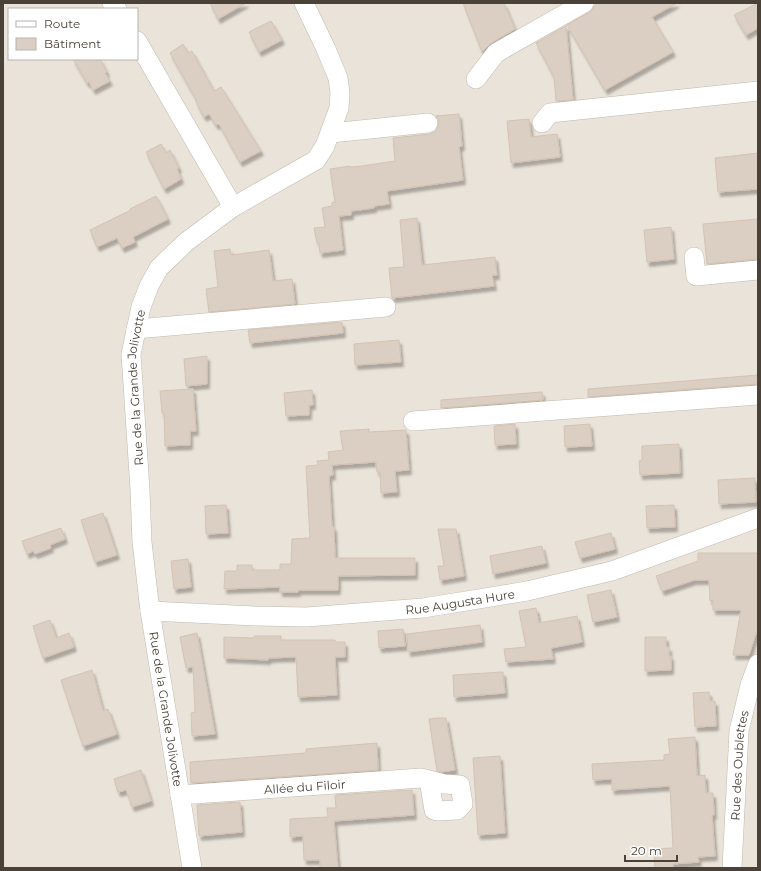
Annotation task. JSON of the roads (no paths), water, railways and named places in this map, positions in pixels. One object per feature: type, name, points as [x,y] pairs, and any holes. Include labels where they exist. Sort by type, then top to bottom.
[{"type":"street","name":"Rue de la Grande Jolivotte","points":[[192,868],[150,611],[142,542],[131,354],[142,307],[149,286],[159,268],[186,242],[233,207],[316,160],[325,146],[339,108],[340,93],[338,78],[304,3]]},
{"type":"street","points":[[476,79],[496,53],[584,3]]},
{"type":"street","points":[[138,43],[233,207]]},
{"type":"street","points":[[542,124],[550,113],[758,91]]},
{"type":"street","points":[[331,133],[428,123]]},
{"type":"street","points":[[694,257],[696,276],[758,270]]},
{"type":"street","points":[[136,329],[386,307]]},
{"type":"street","points":[[413,421],[758,395]]},
{"type":"street","name":"Rue Augusta Hure","points":[[150,611],[307,617],[423,608],[527,591],[612,571],[758,518]]},
{"type":"street","name":"Rue des Oublettes","points":[[732,868],[739,731],[754,686],[758,664]]},
{"type":"street","name":"Allée du Filoir","points":[[180,795],[421,778],[429,780]]}]
